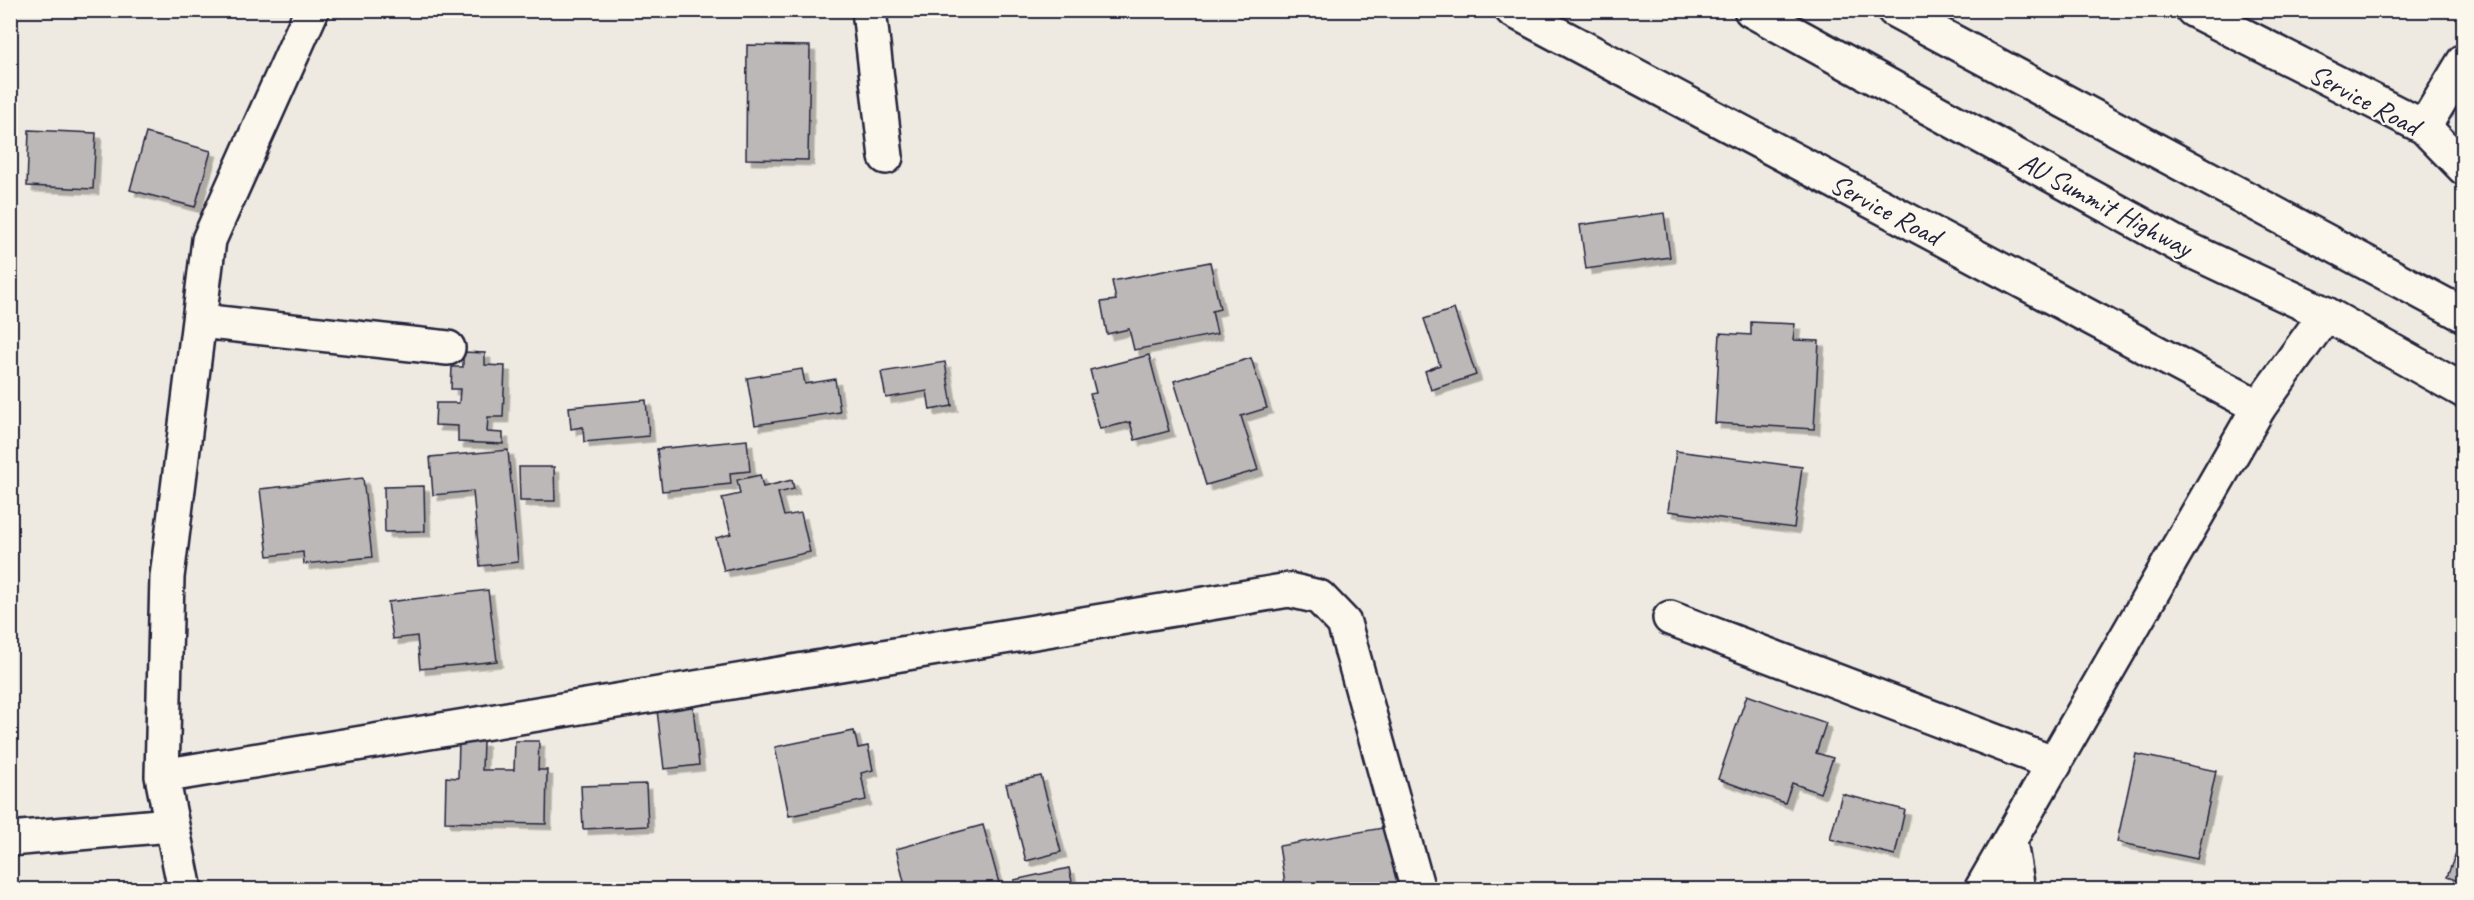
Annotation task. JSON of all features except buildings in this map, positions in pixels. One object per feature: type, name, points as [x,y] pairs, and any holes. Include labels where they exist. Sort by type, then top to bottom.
[{"type":"street","points":[[185,890],[162,776],[167,577],[209,240],[312,10]]},
{"type":"street","points":[[869,10],[886,157]]},
{"type":"street","name":"Service Road","points":[[1512,10],[2259,407]]},
{"type":"street","name":"AU Summit Highway","points":[[1751,10],[2177,244],[2326,314],[2463,391]]},
{"type":"street","points":[[1894,10],[2463,315]]},
{"type":"street","name":"Service Road","points":[[2193,10],[2424,127],[2463,168]]},
{"type":"street","points":[[2424,127],[2463,61]]},
{"type":"street","points":[[1981,890],[2259,407],[2326,314]]},
{"type":"street","points":[[200,321],[448,348]]},
{"type":"street","points":[[162,776],[1289,590],[1319,597],[1344,623],[1418,890]]},
{"type":"street","points":[[1670,618],[2055,764]]},
{"type":"street","points":[[10,839],[171,825]]},
{"type":"street","points":[[2010,842],[2019,890]]}]
